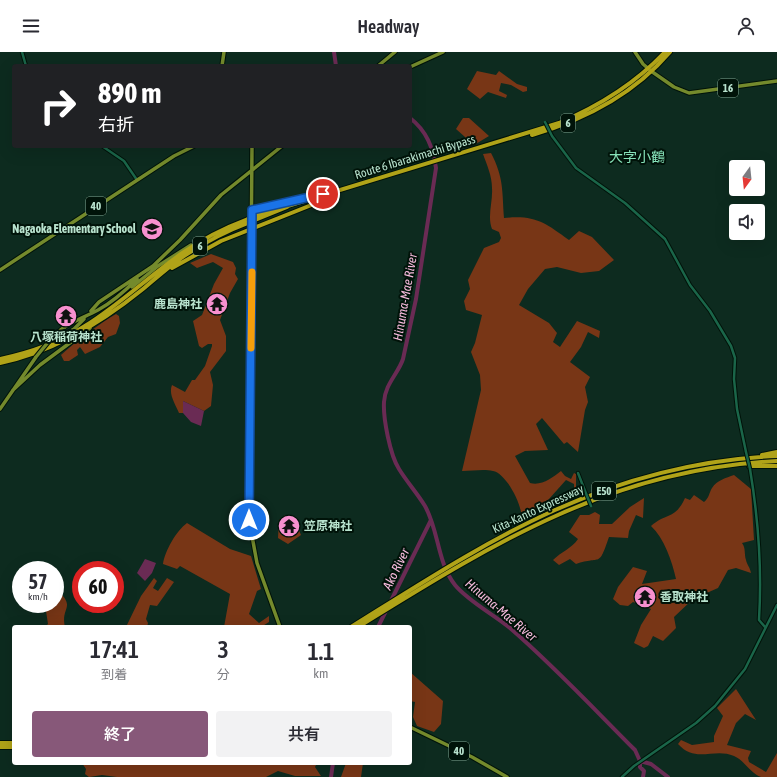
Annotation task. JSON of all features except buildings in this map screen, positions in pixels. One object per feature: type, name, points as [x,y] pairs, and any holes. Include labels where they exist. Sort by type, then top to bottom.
[{"type":"highway","name":"Route 6 Ibarakimachi Bypass","points":[[650,70],[665,52]]},
{"type":"highway","name":"Route 6 Ibarakimachi Bypass","points":[[208,236],[295,204],[495,143],[544,131],[582,117],[621,95],[670,52]]},
{"type":"highway","points":[[252,210],[347,188]]},
{"type":"highway","points":[[156,277],[201,250],[319,202],[347,188]]},
{"type":"highway","name":"Route 6 Ibarakimachi Bypass","points":[[156,277],[181,258],[212,239],[248,221]]},
{"type":"highway","name":"6","points":[[0,359],[27,352],[97,321],[170,262],[208,236]]},
{"type":"highway","name":"6","points":[[0,363],[48,348],[97,321],[156,277]]},
{"type":"highway","points":[[708,464],[777,452]]},
{"type":"highway","name":"Kita-Kanto Expressway","points":[[354,625],[507,536],[555,510],[604,491],[654,476],[708,464],[777,456]]},
{"type":"highway","name":"Kita-Kanto Expressway","points":[[507,536],[556,514],[605,495],[654,479],[698,470],[777,461]]},
{"type":"highway","points":[[698,470],[751,466],[777,466]]},
{"type":"highway","name":"Kita-Kanto Expressway","points":[[361,625],[379,611]]},
{"type":"highway","points":[[0,743],[12,743]]},
{"type":"highway","points":[[0,747],[12,747]]},
{"type":"main road","points":[[222,64],[224,52]]},
{"type":"main road","points":[[380,64],[395,52]]},
{"type":"main road","points":[[412,66],[443,52]]},
{"type":"main road","name":"16","points":[[635,52],[650,70],[674,87],[689,93],[777,81]]},
{"type":"main road","name":"40","points":[[0,270],[174,156],[190,148]]},
{"type":"main road","points":[[252,148],[249,520],[257,563],[279,625]]},
{"type":"main road","points":[[120,295],[180,240],[221,195],[280,148]]},
{"type":"main road","points":[[0,409],[48,341],[71,322],[97,310],[171,257],[208,236]]},
{"type":"main road","points":[[91,311],[108,296],[147,270]]},
{"type":"main road","points":[[54,341],[74,329],[84,319]]},
{"type":"main road","points":[[13,390],[40,365],[97,321]]},
{"type":"main road","name":"40","points":[[412,728],[472,757],[507,777]]},
{"type":"street","points":[[22,52],[25,64]]},
{"type":"street","points":[[545,122],[552,136],[576,168],[625,202],[665,239],[690,285],[710,311],[731,346],[735,358],[734,379],[737,404],[750,469],[756,511],[761,604],[759,620],[765,627]]},
{"type":"street","points":[[105,148],[124,161],[137,180]]},
{"type":"street","points":[[578,473],[591,506]]},
{"type":"street","points":[[622,777],[648,756],[700,720],[721,700],[745,669],[777,605]]},
{"type":"shaded area","points":[[477,71],[496,75],[499,71],[517,84],[527,87],[527,91],[523,92],[511,85],[501,83],[499,91],[507,95],[506,98],[488,92],[480,99],[467,89]]},
{"type":"shaded area","points":[[463,118],[469,118],[489,136],[474,145],[456,129]]},
{"type":"shaded area","points":[[491,153],[500,177],[504,218],[515,217],[539,221],[546,224],[569,240],[579,231],[592,237],[614,260],[599,271],[581,273],[557,267],[545,269],[528,289],[519,305],[549,323],[557,333],[553,342],[560,347],[577,321],[600,331],[599,338],[588,332],[581,347],[570,362],[590,377],[585,387],[588,402],[585,410],[578,452],[567,442],[564,444],[542,418],[536,424],[548,450],[525,451],[515,456],[530,483],[534,484],[543,482],[561,471],[565,476],[571,479],[574,473],[576,474],[576,492],[574,491],[574,484],[566,480],[549,499],[523,520],[521,519],[520,507],[513,491],[498,473],[486,470],[462,471],[481,390],[480,375],[471,352],[475,343],[482,315],[466,310],[464,301],[470,289],[468,280],[484,248],[499,242],[501,238],[499,232],[492,229],[490,219],[492,184],[483,154]]},
{"type":"shaded area","points":[[211,254],[233,262],[236,268],[235,274],[238,279],[230,293],[220,320],[226,336],[226,351],[210,372],[213,385],[211,406],[204,411],[183,401],[183,413],[179,413],[171,392],[172,385],[185,392],[192,380],[195,380],[205,366],[212,346],[212,344],[208,344],[202,348],[199,346],[193,321],[202,315],[214,284],[223,268],[213,262],[197,268],[190,263]]},
{"type":"shaded area","points":[[116,314],[119,316],[120,323],[116,334],[108,337],[100,347],[85,354],[80,347],[77,350],[78,355],[69,361],[64,361],[61,355],[87,333]]},
{"type":"shaded area","points":[[183,401],[204,411],[201,426],[191,422],[183,413]]},
{"type":"shaded area","points":[[734,475],[751,489],[754,540],[742,543],[746,562],[751,573],[736,568],[728,570],[718,588],[693,599],[674,617],[676,628],[663,641],[653,636],[648,646],[644,648],[634,643],[641,625],[651,609],[633,602],[628,606],[620,605],[613,599],[618,587],[633,567],[647,571],[642,584],[676,579],[664,543],[651,526],[678,510],[685,498],[690,500],[694,495],[704,502],[716,483]]},
{"type":"shaded area","points":[[644,498],[643,518],[636,515],[629,531],[628,538],[609,537],[601,557],[576,564],[570,559],[559,565],[553,560],[573,545],[578,539],[569,532],[580,515],[589,515],[595,512],[600,515],[599,524],[612,524],[630,507]]},
{"type":"shaded area","points":[[285,515],[297,526],[301,535],[288,544],[278,538],[279,520]]},
{"type":"shaded area","points":[[187,523],[230,549],[251,556],[261,589],[257,591],[249,614],[259,623],[269,616],[269,622],[264,625],[224,625],[230,594],[180,566],[177,569],[163,564],[166,553]]},
{"type":"shaded area","points":[[145,559],[156,563],[152,573],[145,581],[137,573]]},
{"type":"shaded area","points":[[154,578],[157,581],[153,588],[158,591],[167,578],[174,582],[157,606],[150,605],[146,619],[148,625],[127,625],[141,596]]},
{"type":"shaded area","points":[[64,598],[67,604],[64,620],[65,625],[47,625],[46,613],[64,613]]},
{"type":"shaded area","points":[[412,674],[443,701],[441,724],[434,732],[417,726],[413,717],[415,702],[412,701]]},
{"type":"shaded area","points":[[736,689],[756,720],[745,714],[736,723],[727,745],[751,751],[748,758],[749,762],[766,772],[777,753],[777,777],[761,777],[734,756],[719,753],[692,753],[685,750],[678,744],[681,740],[692,745],[714,742],[714,736],[723,716],[717,708]]},
{"type":"shaded area","points":[[83,765],[316,765],[315,767],[321,776],[295,776],[278,771],[266,777],[117,777],[102,775],[89,777],[85,774],[86,769]]},
{"type":"shaded area","points":[[345,765],[363,765],[361,777],[341,777]]},
{"type":"waterway","name":"Hinuma-Mae River","points":[[334,52],[336,64]]},
{"type":"waterway","name":"Hinuma-Mae River","points":[[412,120],[421,128],[428,140],[436,168],[416,299],[403,359],[389,384],[384,402],[388,436],[396,463],[425,506],[430,516],[441,556],[449,576],[460,591],[510,628],[542,657],[635,750],[640,761],[651,764],[668,777]]},
{"type":"waterway","name":"Ako River","points":[[379,625],[431,520]]},
{"type":"waterway","points":[[640,761],[640,767],[644,771],[643,777]]},
{"type":"waterway","name":"Ako River","points":[[331,777],[333,765]]},
{"type":"slow traffic","points":[[251,348],[252,272]]},
{"type":"place","name":"Nagaoka Elementary School","points":[[152,229]]},
{"type":"place","name":"鹿島神社","points":[[217,304]]},
{"type":"place","name":"八塚稲荷神社","points":[[66,316]]},
{"type":"place","name":"笠原神社","points":[[289,526]]},
{"type":"place","name":"香取神社","points":[[645,597]]},
{"type":"district","name":"大字小鶴","points":[[637,157]]},
{"type":"route","points":[[249,520],[252,210],[323,194]]}]
